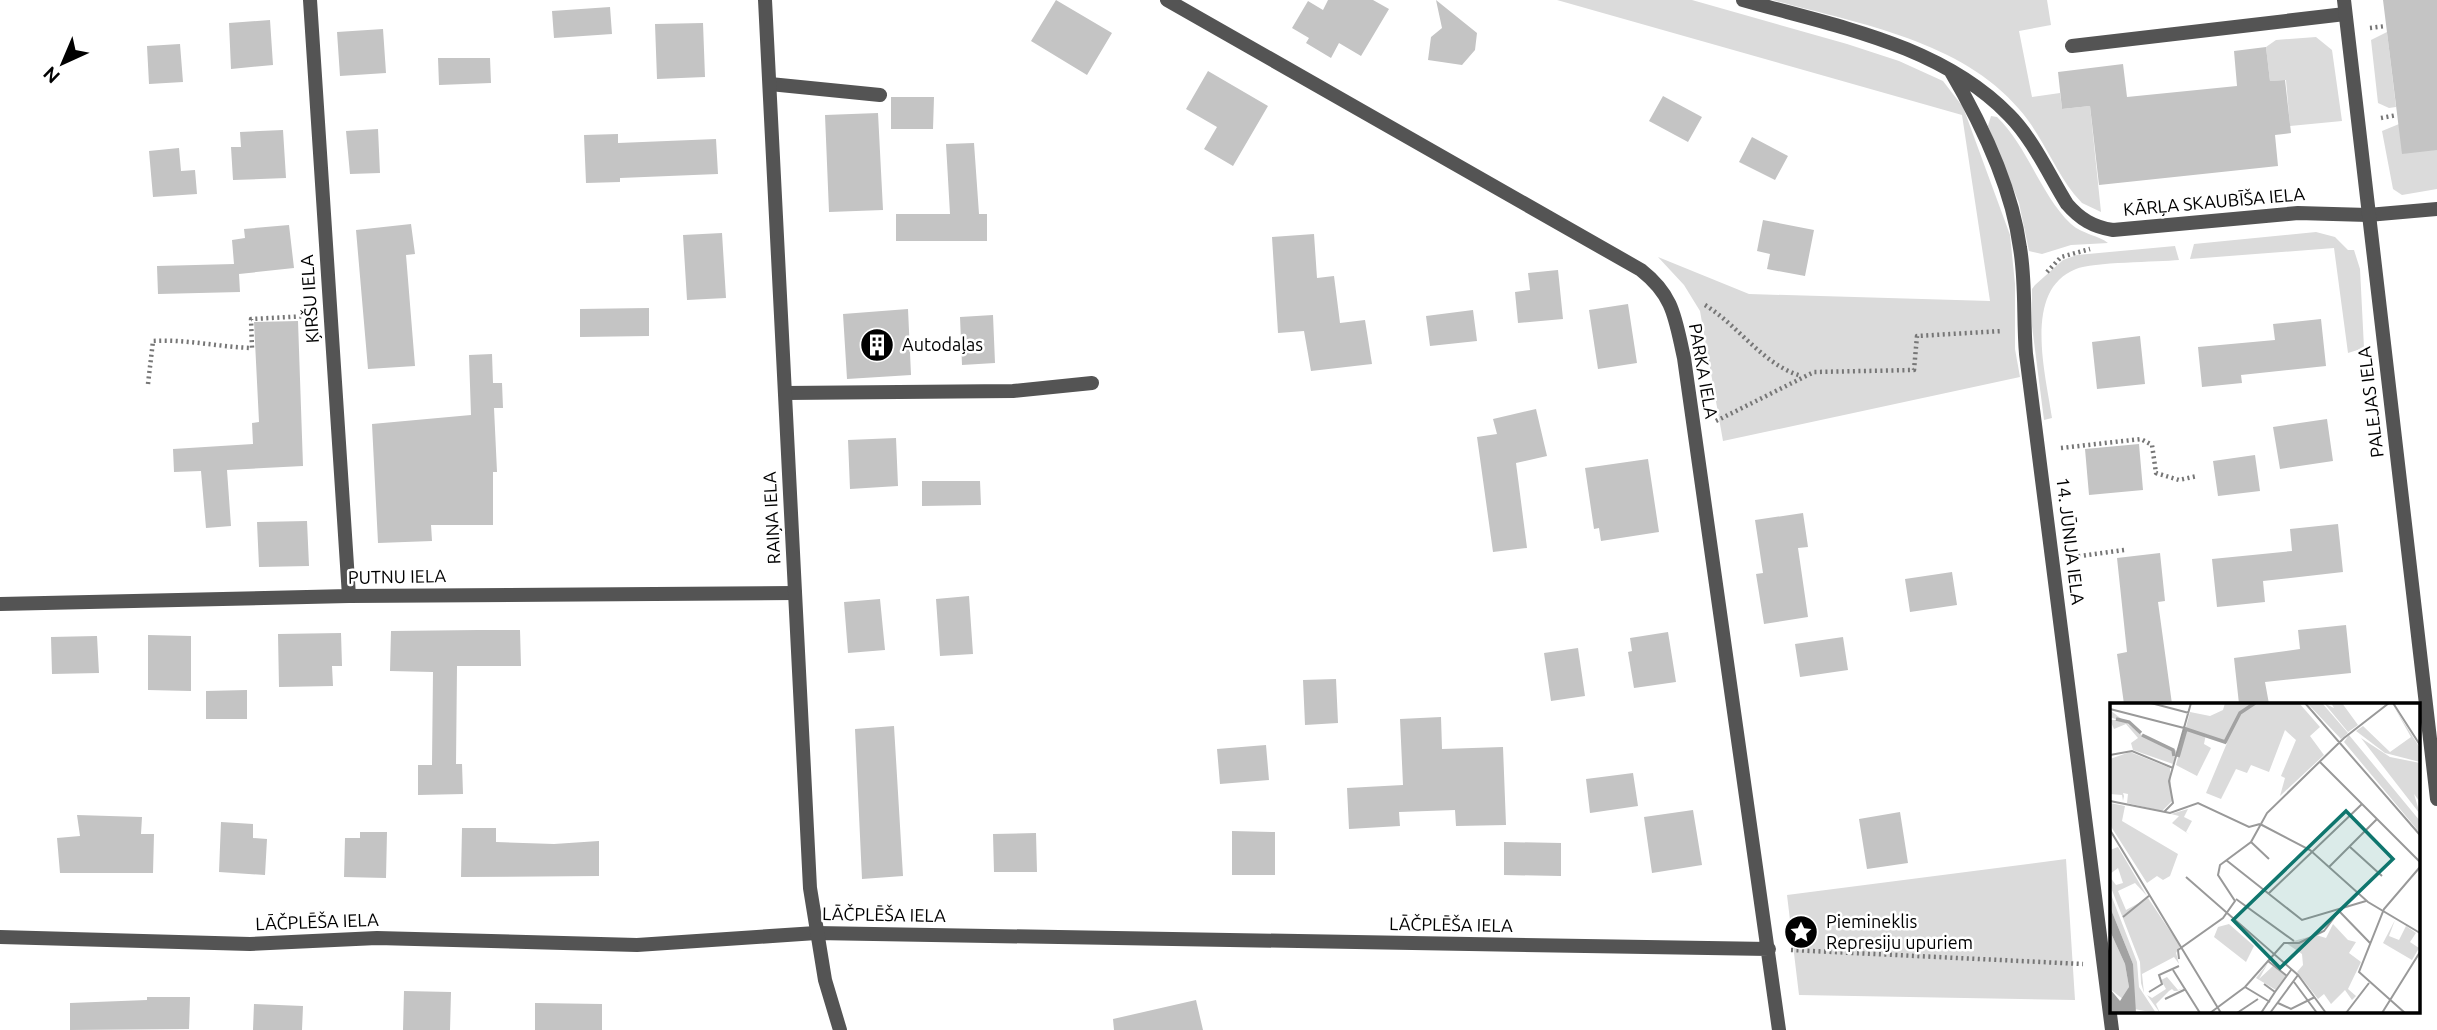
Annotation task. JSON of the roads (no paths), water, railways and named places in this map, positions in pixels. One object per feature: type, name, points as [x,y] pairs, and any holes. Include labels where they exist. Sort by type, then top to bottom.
[{"type":"street","name":"ĶIRŠU IELA","points":[[310,0],[349,596]]},
{"type":"street","name":"RAIŅA IELA","points":[[765,0],[810,888],[816,933],[840,1030]]},
{"type":"street","name":"PARKA IELA","points":[[1167,0],[1641,270],[1660,285],[1671,303],[1693,431],[1779,1030]]},
{"type":"street","name":"KĀRĻA SKAUBĪŠA IELA","points":[[1743,0],[1884,41],[1950,70],[1982,90],[2011,116],[2076,215],[2099,228],[2113,230],[2298,213],[2368,215],[2437,209]]},
{"type":"street","points":[[2072,46],[2344,7]]},
{"type":"street","name":"PALEJAS IELA","points":[[2344,7],[2437,799]]},
{"type":"street","name":"14. JŪNIJA IELA","points":[[1950,70],[1975,114],[2011,209],[2020,244],[2026,354],[2110,1011]]},
{"type":"street","points":[[770,84],[880,95]]},
{"type":"street","points":[[785,393],[1013,391],[1093,383]]},
{"type":"street","name":"PUTNU IELA","points":[[0,604],[349,596],[795,593]]},
{"type":"street","name":"LĀČPLĒŠA IELA","points":[[0,937],[250,944],[377,938],[637,945],[816,933],[1769,950]]},
{"type":"street","name":"14. JŪNIJA IELA","points":[[2110,1012],[2112,1030]]},
{"type":"place","name":"Autodaļas","points":[[877,345]]},
{"type":"place","name":"Piemineklis Represiju upuriem","points":[[1801,932]]}]
